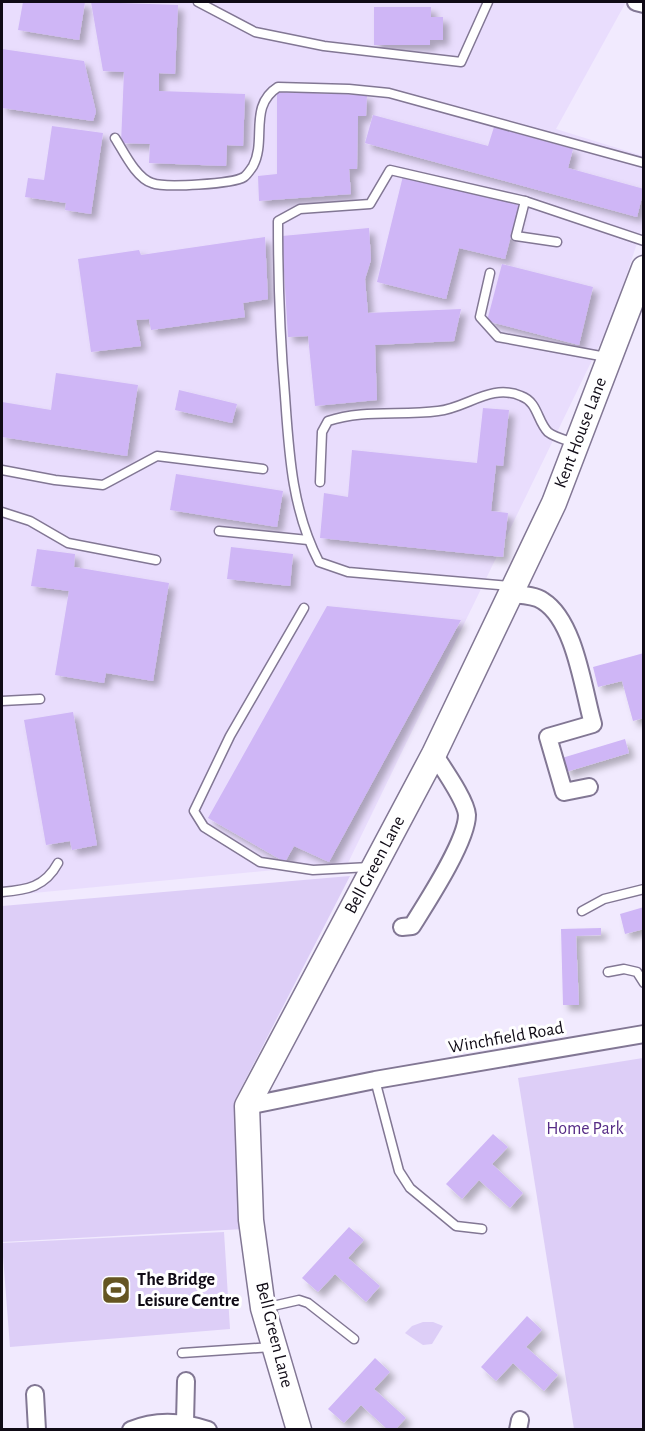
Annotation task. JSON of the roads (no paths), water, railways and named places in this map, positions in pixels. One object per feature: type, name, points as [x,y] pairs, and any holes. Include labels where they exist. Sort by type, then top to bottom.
[{"type":"street","points":[[636,2],[644,4]]},
{"type":"street","name":"Kent House Lane","points":[[513,590],[554,503],[644,268]]},
{"type":"street","points":[[513,590],[541,599],[556,611],[567,630],[593,724],[548,737],[564,792],[589,787]]},
{"type":"street","name":"Bell Green Lane","points":[[298,1430],[263,1308],[252,1220],[247,1106],[434,754],[513,590]]},
{"type":"street","points":[[402,927],[412,926],[430,897],[462,837],[467,813],[449,777],[434,754]]},
{"type":"street","name":"Winchfield Road","points":[[247,1106],[375,1080],[644,1034]]},
{"type":"street","points":[[185,1422],[186,1381]]},
{"type":"street","points":[[35,1394],[37,1430]]},
{"type":"street","points":[[131,1430],[147,1423],[185,1422],[208,1430]]},
{"type":"lane","points":[[198,2],[255,32],[324,46],[461,62],[488,2]]},
{"type":"lane","points":[[115,138],[140,175],[152,183],[231,181],[243,177],[252,168],[257,155],[258,123],[262,102],[270,92],[278,87],[349,89],[410,98],[644,163]]},
{"type":"lane","points":[[513,590],[348,572],[319,562],[308,540],[291,479],[279,315],[278,221],[300,209],[370,204],[390,170],[525,201],[644,241]]},
{"type":"lane","points":[[525,201],[516,236],[557,242]]},
{"type":"lane","points":[[490,273],[480,316],[498,337],[610,358]]},
{"type":"lane","points":[[320,482],[322,432],[328,421],[362,414],[440,411],[470,399],[506,390],[524,396],[532,403],[549,432],[577,444]]},
{"type":"lane","points":[[2,470],[55,480],[103,485],[157,456],[264,469]]},
{"type":"lane","points":[[2,512],[30,521],[68,543],[156,560]]},
{"type":"lane","points":[[219,531],[308,540]]},
{"type":"lane","points":[[304,608],[230,736],[194,811],[204,827],[260,862],[313,870],[374,867]]},
{"type":"lane","points":[[2,701],[40,699]]},
{"type":"lane","points":[[2,892],[25,890],[43,883],[58,863]]},
{"type":"lane","points":[[582,911],[604,899],[644,890]]},
{"type":"lane","points":[[608,972],[624,969],[637,972],[644,983]]},
{"type":"lane","points":[[375,1080],[399,1171],[410,1188],[456,1226],[482,1229]]},
{"type":"lane","points":[[263,1308],[299,1300],[308,1303],[354,1339]]},
{"type":"lane","points":[[182,1353],[275,1347]]},
{"type":"place","name":"The Bridge Leisure Centre","points":[[116,1290]]},
{"type":"park label","name":"Home Park","points":[[585,1129]]}]
